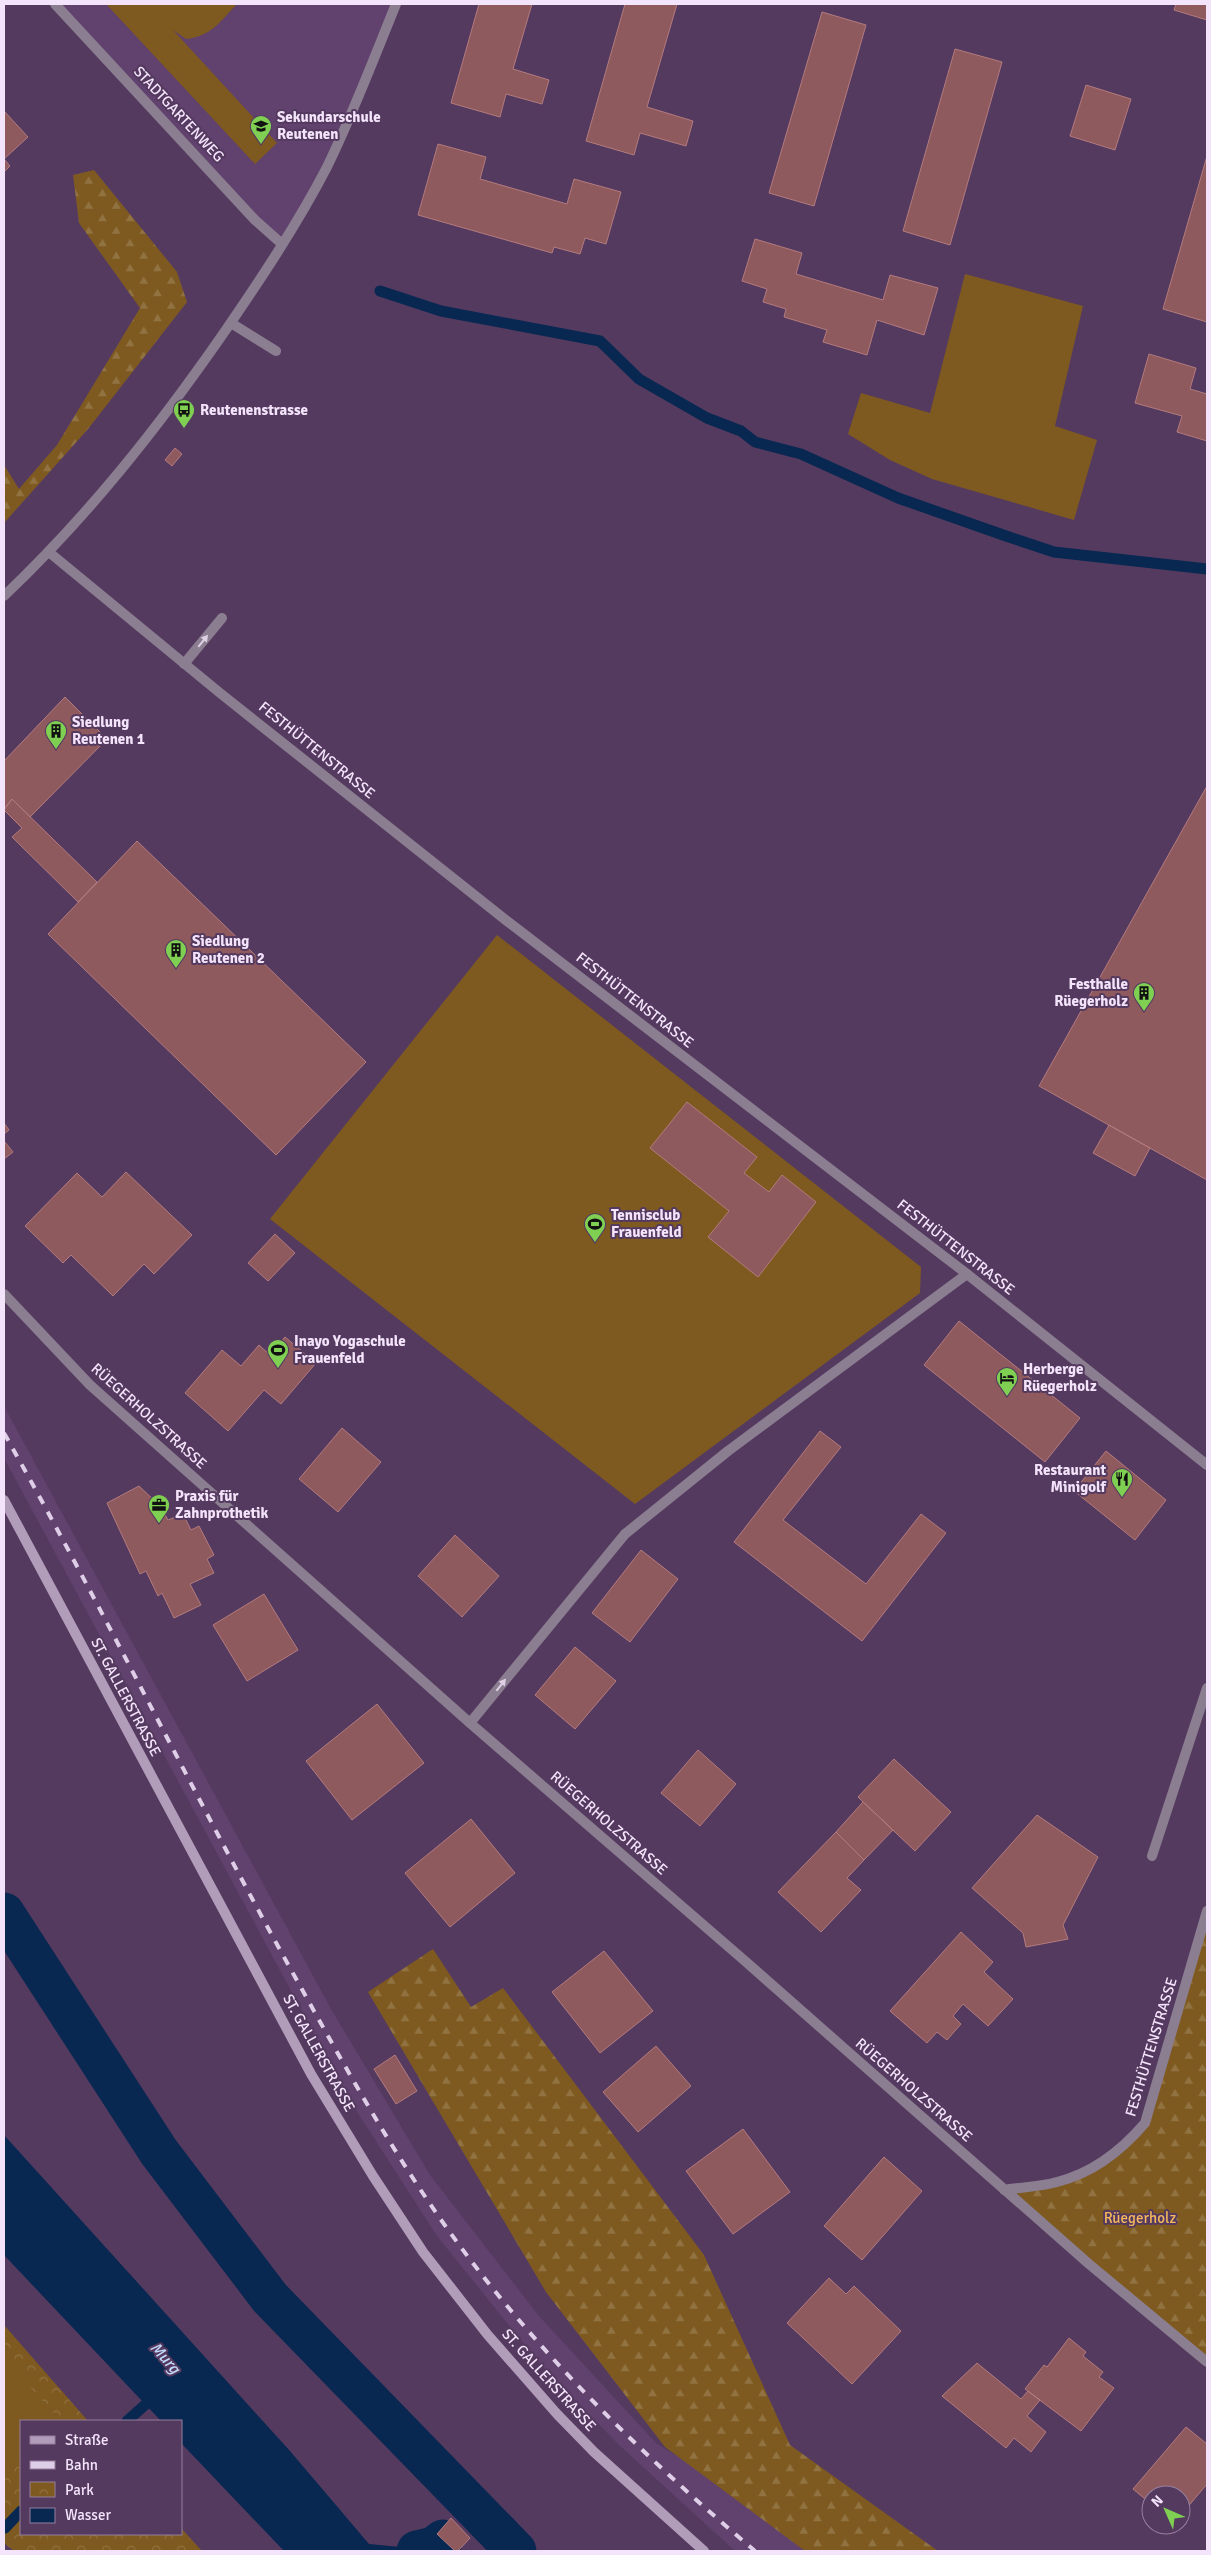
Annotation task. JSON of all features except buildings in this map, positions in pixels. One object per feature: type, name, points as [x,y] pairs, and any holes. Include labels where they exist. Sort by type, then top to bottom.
[{"type":"main road","name":"ST. GALLERSTRASSE","points":[[4,1500],[311,2074],[373,2176],[429,2259],[487,2334],[557,2414],[594,2452],[704,2551]]},
{"type":"street","name":"STADTGARTENWEG","points":[[55,4],[255,220],[282,244]]},
{"type":"street","points":[[4,596],[50,553],[153,432],[231,322],[282,244],[328,165],[396,4]]},
{"type":"street","points":[[231,322],[276,351]]},
{"type":"street","name":"FESTHÜTTENSTRASSE","points":[[50,553],[184,664],[507,921],[967,1274],[1207,1465]]},
{"type":"street","points":[[184,664],[222,618]]},
{"type":"street","points":[[470,1723],[541,1634],[625,1534],[728,1451],[967,1274]]},
{"type":"street","name":"RÜEGERHOLZSTRASSE","points":[[4,1294],[90,1386],[470,1723],[745,1961],[1004,2190],[1089,2264],[1207,2362]]},
{"type":"street","points":[[1152,1856],[1207,1688]]},
{"type":"street","name":"FESTHÜTTENSTRASSE","points":[[1004,2190],[1058,2182],[1096,2166],[1129,2142],[1145,2123],[1207,1911]]},
{"type":"shaded area","name":"Sekundarschule Reutenen","points":[[55,4],[396,4],[363,86],[282,244]]},
{"type":"shaded area","points":[[4,1406],[331,2009],[430,2175],[539,2316],[657,2444],[765,2508],[820,2551],[735,2551],[619,2445],[541,2365],[437,2236],[352,2104],[4,1458]]},
{"type":"green space","points":[[106,4],[237,4],[220,22],[202,35],[186,39],[173,30],[277,143],[255,164]]},
{"type":"green space","points":[[94,170],[177,272],[187,302],[88,429],[4,523],[4,465],[19,489],[57,445],[140,308],[79,223],[73,175]]},
{"type":"green space","points":[[965,274],[1083,306],[1055,426],[1097,440],[1074,520],[932,479],[890,460],[848,434],[861,393],[930,413]]},
{"type":"green space","name":"Tennisclub Frauenfeld","points":[[497,935],[921,1267],[920,1293],[635,1504],[270,1219]]},
{"type":"green space","name":"Rüegerholz","points":[[1207,1911],[1207,2362],[1004,2190],[1058,2182],[1096,2166],[1145,2123]]},
{"type":"green space","points":[[433,1949],[471,2007],[503,1988],[704,2255],[790,2445],[938,2551],[805,2551],[665,2447],[546,2292],[368,1992]]},
{"type":"green space","points":[[4,2325],[87,2420],[20,2420],[20,2535],[182,2535],[182,2529],[202,2551],[14,2551],[4,2543]]},
{"type":"green space","points":[[4,2359],[58,2418],[56,2420],[20,2420],[20,2461],[4,2480]]},
{"type":"water","name":"Murg","points":[[4,2135],[290,2451],[369,2544],[411,2548],[428,2542],[440,2551],[284,2551],[182,2444],[182,2420],[160,2420],[4,2255]]},
{"type":"waterway","points":[[380,291],[441,311],[600,341],[639,379],[707,418],[741,431],[755,442],[801,454],[898,498],[1006,536],[1054,552],[1207,569]]},
{"type":"waterway","points":[[4,1913],[159,2152],[270,2298],[516,2551]]},
{"type":"waterway","points":[[128,2420],[156,2395]]},
{"type":"waterway","points":[[5,2528],[20,2512]]},
{"type":"waterway","points":[[417,2551],[434,2547],[443,2540]]},
{"type":"railway","points":[[4,1433],[321,2023],[355,2084],[429,2203],[483,2276],[518,2319],[593,2401],[672,2478],[755,2551]]},
{"type":"place","name":"Sekundarschule Reutenen","points":[[261,145]]},
{"type":"place","name":"Reutenenstrasse","points":[[184,429]]},
{"type":"place","name":"Siedlung Reutenen 1","points":[[56,750]]},
{"type":"place","name":"Siedlung Reutenen 2","points":[[176,969]]},
{"type":"place","name":"Festhalle Rüegerholz","points":[[1144,1012]]},
{"type":"place","name":"Tennisclub Frauenfeld","points":[[595,1243]]},
{"type":"place","name":"Inayo Yogaschule Frauenfeld","points":[[278,1369]]},
{"type":"place","name":"Herberge Rüegerholz","points":[[1007,1397]]},
{"type":"place","name":"Restaurant Minigolf","points":[[1122,1498]]},
{"type":"place","name":"Praxis für Zahnprothetik","points":[[159,1524]]}]
